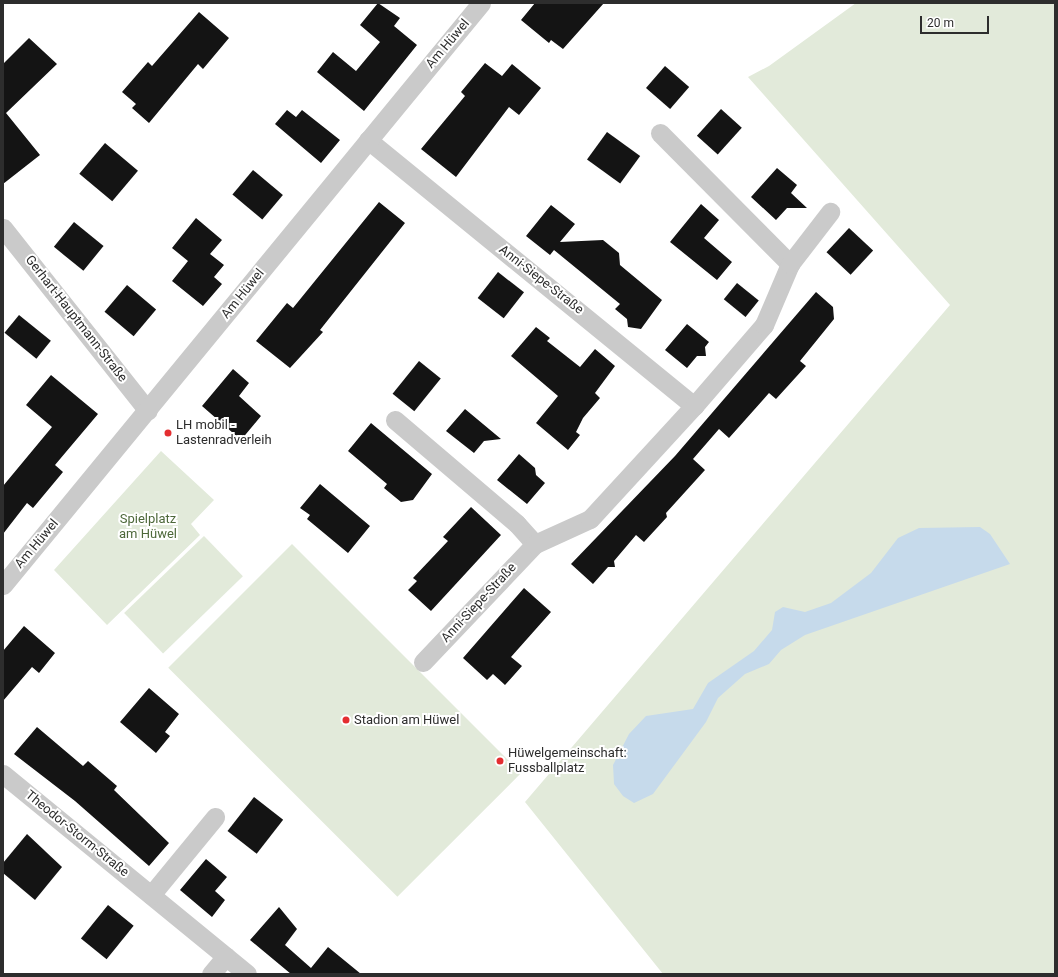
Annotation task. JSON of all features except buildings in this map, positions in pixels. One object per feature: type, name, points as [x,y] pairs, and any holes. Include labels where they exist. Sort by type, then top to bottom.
[{"type":"street","name":"Am Hüwel","points":[[3,585],[148,411],[481,3]]},
{"type":"street","points":[[660,133],[790,264]]},
{"type":"street","name":"Anni-Siepe-Straße","points":[[368,140],[694,406]]},
{"type":"street","name":"Anni-Siepe-Straße","points":[[423,662],[535,544],[590,519],[694,406],[764,324],[790,264],[830,212]]},
{"type":"street","name":"Gerhart-Hauptmann-Straße","points":[[3,228],[148,411]]},
{"type":"street","points":[[395,420],[517,524],[535,544]]},
{"type":"street","name":"Theodor-Storm-Straße","points":[[3,774],[247,974]]},
{"type":"street","points":[[151,895],[215,817]]},
{"type":"street","points":[[211,974],[226,956]]},
{"type":"green space","points":[[856,3],[1055,3],[1055,974],[663,974],[525,802],[950,305],[748,77],[769,66]]},
{"type":"green space","name":"Spielplatz am Hüwel","points":[[161,451],[214,500],[191,524],[200,535],[107,625],[54,570]]},
{"type":"green space","points":[[204,536],[243,576],[163,653],[124,613]]},
{"type":"green space","name":"Stadion am Hüwel","points":[[292,544],[521,773],[397,897],[168,668]]},
{"type":"water","points":[[980,527],[990,534],[1010,564],[805,635],[781,650],[769,664],[745,674],[718,698],[706,722],[653,794],[634,803],[623,796],[614,784],[613,765],[629,734],[646,716],[693,709],[708,683],[754,651],[772,630],[775,612],[783,607],[805,612],[831,603],[871,573],[898,538],[919,528]]},
{"type":"place","name":"LH mobil - Lastenradverleih","points":[[168,433]]},
{"type":"place","name":"Stadion am Hüwel","points":[[346,720]]},
{"type":"place","name":"Hüwelgemeinschaft: Fussballplatz","points":[[500,761]]}]
